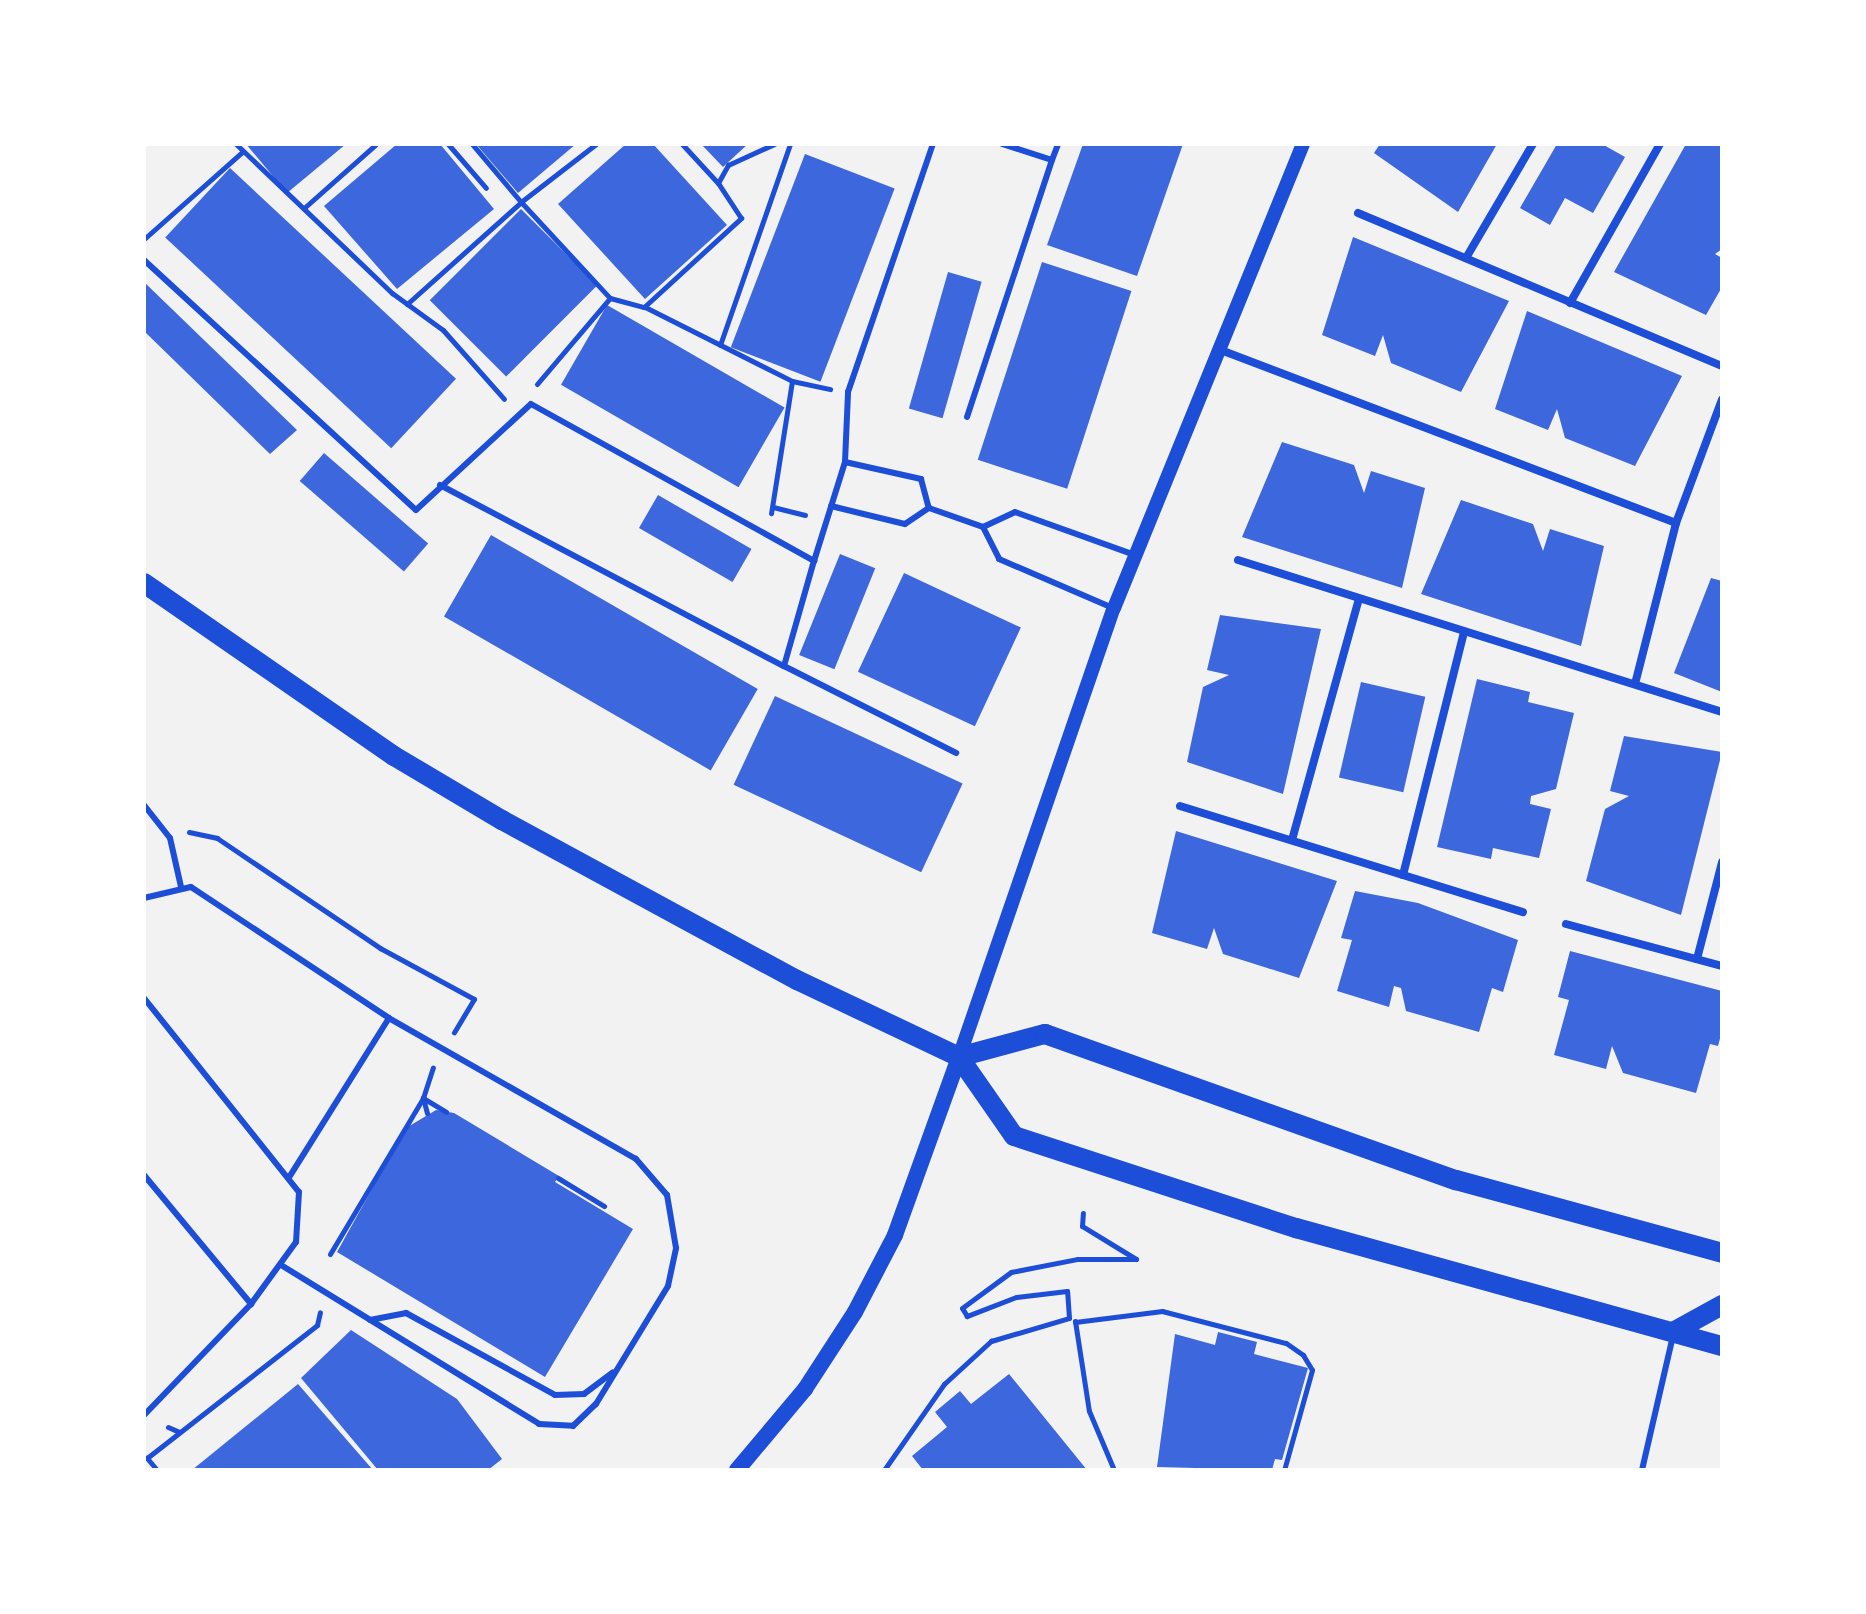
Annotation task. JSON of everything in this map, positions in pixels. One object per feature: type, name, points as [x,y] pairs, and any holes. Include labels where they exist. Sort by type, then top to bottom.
[{"type":"main road","points":[[144,583],[394,756],[502,820],[797,980],[959,1057],[1014,1136],[1296,1228],[1722,1346]]},
{"type":"main road","points":[[959,1057],[1045,1034],[1456,1180],[1722,1253]]},
{"type":"main road","points":[[737,1470],[805,1389],[855,1312],[895,1235],[959,1057]]},
{"type":"main road","points":[[1673,1332],[1722,1305]]},
{"type":"street","points":[[959,1057],[1114,608],[1303,144]]},
{"type":"street","points":[[1466,258],[1533,144]]},
{"type":"street","points":[[1570,303],[1660,144]]},
{"type":"street","points":[[1358,213],[1722,366]]},
{"type":"street","points":[[1218,349],[1676,523]]},
{"type":"street","points":[[1635,684],[1676,523],[1722,399]]},
{"type":"street","points":[[1238,560],[1358,602],[1722,712]]},
{"type":"street","points":[[1292,840],[1358,602]]},
{"type":"street","points":[[1403,875],[1464,633]]},
{"type":"street","points":[[1180,806],[1523,912]]},
{"type":"street","points":[[1697,959],[1722,862]]},
{"type":"street","points":[[1566,924],[1722,966]]},
{"type":"lane","points":[[784,666],[845,462],[848,392],[933,144]]},
{"type":"lane","points":[[1002,144],[1052,160]]},
{"type":"lane","points":[[967,417],[1058,144]]},
{"type":"lane","points":[[144,260],[416,510],[531,404],[814,561]]},
{"type":"lane","points":[[845,462],[921,479],[929,508]]},
{"type":"lane","points":[[440,485],[956,753]]},
{"type":"lane","points":[[831,506],[905,524],[929,508]]},
{"type":"lane","points":[[929,508],[983,527],[999,559],[1114,608]]},
{"type":"lane","points":[[983,527],[1015,512],[1135,555]]},
{"type":"lane","points":[[144,805],[170,838],[181,887],[389,1018],[446,1045],[636,1159],[667,1195],[676,1248],[668,1286],[618,1367],[573,1426],[539,1424],[281,1265]]},
{"type":"lane","points":[[144,898],[181,887]]},
{"type":"lane","points":[[144,998],[290,1176],[299,1192],[296,1242],[281,1265],[251,1304],[144,1415]]},
{"type":"lane","points":[[290,1176],[389,1018]]},
{"type":"lane","points":[[144,1175],[251,1304]]},
{"type":"lane","points":[[370,1320],[406,1313],[555,1395],[584,1394],[618,1367]]},
{"type":"lane","points":[[1642,1470],[1673,1332]]},
{"type":"path","points":[[236,144],[407,304],[443,330],[518,415]]},
{"type":"path","points":[[304,208],[376,144]]},
{"type":"path","points":[[448,144],[486,188]]},
{"type":"path","points":[[472,144],[610,298],[644,307],[792,381],[848,392]]},
{"type":"path","points":[[407,304],[521,202],[596,144]]},
{"type":"path","points":[[644,307],[741,218],[718,183],[682,144]]},
{"type":"path","points":[[718,183],[728,165],[774,144]]},
{"type":"path","points":[[720,345],[790,144]]},
{"type":"path","points":[[144,239],[242,152]]},
{"type":"path","points":[[531,404],[539,380],[610,298]]},
{"type":"path","points":[[763,532],[773,507],[792,381]]},
{"type":"path","points":[[773,507],[805,515]]},
{"type":"path","points":[[180,823],[217,838],[380,948],[474,999],[446,1045],[423,1098],[330,1254]]},
{"type":"path","points":[[423,1098],[446,1112]]},
{"type":"path","points":[[423,1098],[427,1113]]},
{"type":"path","points":[[558,1178],[604,1206]]},
{"type":"path","points":[[1083,1213],[1082,1226],[1136,1259],[1077,1259],[1011,1272],[962,1308],[967,1316],[1016,1297],[1067,1291],[1089,1411],[1114,1470]]},
{"type":"path","points":[[157,1470],[147,1458],[317,1325],[320,1311]]},
{"type":"path","points":[[884,1470],[944,1384],[991,1341],[1072,1320],[1162,1311],[1286,1343],[1303,1355],[1312,1370],[1284,1470]]},
{"type":"path","points":[[168,1427],[179,1432]]},
{"type":"building","points":[[246,144],[346,144],[287,193]]},
{"type":"building","points":[[397,144],[440,144],[494,209],[397,289],[324,206]]},
{"type":"building","points":[[476,144],[576,144],[518,193]]},
{"type":"building","points":[[626,144],[653,144],[727,225],[645,299],[558,204]]},
{"type":"building","points":[[701,144],[748,144],[723,167]]},
{"type":"building","points":[[1083,144],[1183,144],[1137,276],[1047,245]]},
{"type":"building","points":[[1380,144],[1497,144],[1458,212],[1374,153]]},
{"type":"building","points":[[1557,144],[1602,144],[1625,157],[1593,213],[1565,198],[1550,225],[1520,208]]},
{"type":"building","points":[[1686,144],[1722,144],[1722,249],[1715,254],[1722,258],[1722,287],[1706,315],[1614,272]]},
{"type":"building","points":[[805,154],[895,188],[820,382],[731,347]]},
{"type":"building","points":[[230,168],[456,379],[391,448],[165,237]]},
{"type":"building","points":[[521,209],[597,285],[506,377],[430,300]]},
{"type":"building","points":[[1353,237],[1509,301],[1461,392],[1391,363],[1383,335],[1375,356],[1322,335]]},
{"type":"building","points":[[1042,262],[1131,291],[1067,489],[978,460]]},
{"type":"building","points":[[948,272],[982,282],[943,418],[909,408]]},
{"type":"building","points":[[144,282],[297,430],[270,454],[144,331]]},
{"type":"building","points":[[607,305],[785,408],[739,487],[561,385]]},
{"type":"building","points":[[1527,311],[1682,376],[1635,466],[1565,438],[1557,409],[1548,430],[1495,409]]},
{"type":"building","points":[[1282,442],[1354,465],[1364,493],[1371,471],[1425,488],[1402,588],[1242,537]]},
{"type":"building","points":[[324,453],[428,544],[404,571],[300,481]]},
{"type":"building","points":[[658,495],[752,549],[733,582],[639,528]]},
{"type":"building","points":[[1461,500],[1533,524],[1543,551],[1550,529],[1604,546],[1581,646],[1421,594]]},
{"type":"building","points":[[491,535],[758,689],[711,770],[444,616]]},
{"type":"building","points":[[840,554],[875,568],[834,669],[799,655]]},
{"type":"building","points":[[904,573],[1021,628],[975,726],[858,672]]},
{"type":"building","points":[[1711,578],[1722,581],[1722,692],[1674,673]]},
{"type":"building","points":[[1220,615],[1321,629],[1283,794],[1187,762],[1203,687],[1229,675],[1207,670]]},
{"type":"building","points":[[1477,679],[1530,692],[1528,702],[1574,713],[1556,789],[1531,796],[1530,804],[1551,809],[1539,858],[1493,848],[1491,859],[1437,847]]},
{"type":"building","points":[[1361,682],[1425,697],[1403,792],[1339,777]]},
{"type":"building","points":[[775,696],[963,783],[921,872],[734,785]]},
{"type":"building","points":[[1624,736],[1722,752],[1681,915],[1586,881],[1605,809],[1629,796],[1610,791]]},
{"type":"building","points":[[1176,831],[1337,881],[1299,978],[1223,954],[1214,928],[1207,949],[1152,933]]},
{"type":"building","points":[[1355,891],[1418,903],[1518,940],[1503,992],[1492,988],[1479,1032],[1406,1011],[1401,988],[1394,986],[1389,1007],[1337,991],[1352,940],[1341,938]]},
{"type":"building","points":[[1570,951],[1722,991],[1722,1031],[1718,1046],[1710,1044],[1696,1093],[1623,1073],[1612,1046],[1606,1069],[1554,1055],[1569,1000],[1558,997]]},
{"type":"building","points":[[436,1110],[454,1113],[559,1176],[555,1182],[633,1229],[545,1377],[337,1252],[406,1128]]},
{"type":"building","points":[[351,1330],[457,1399],[502,1459],[488,1470],[378,1470],[301,1378]]},
{"type":"building","points":[[1218,1332],[1257,1342],[1254,1354],[1308,1368],[1282,1460],[1275,1459],[1272,1470],[1157,1467],[1175,1334],[1215,1345]]},
{"type":"building","points":[[1009,1374],[1087,1470],[923,1470],[912,1456],[947,1427],[935,1412],[960,1391],[971,1404]]},
{"type":"building","points":[[298,1384],[373,1470],[192,1470]]}]
